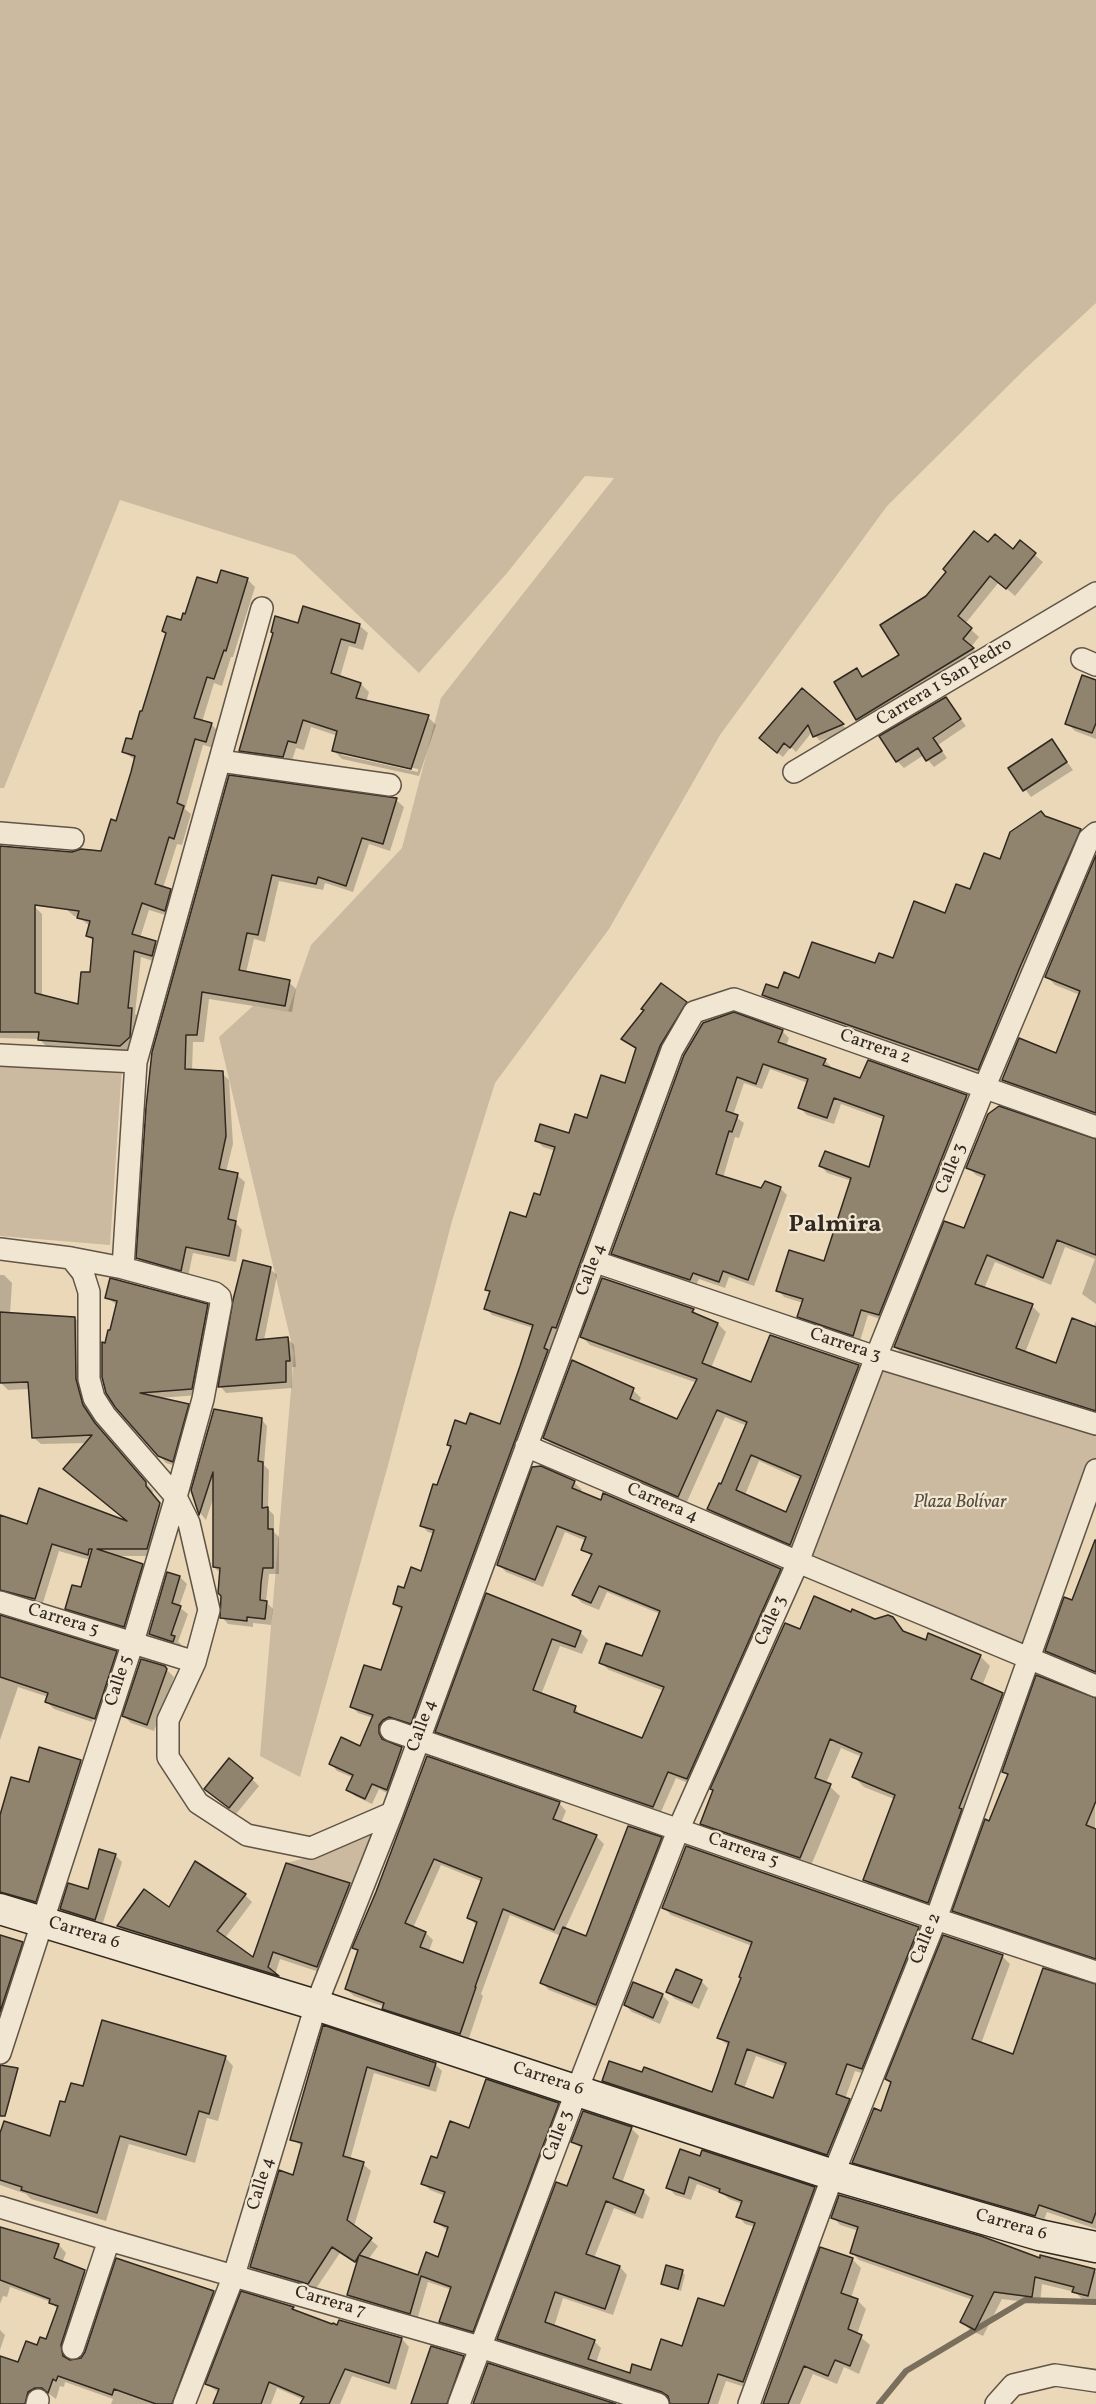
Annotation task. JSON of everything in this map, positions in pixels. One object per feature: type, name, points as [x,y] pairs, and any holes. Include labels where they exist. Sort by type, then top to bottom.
[{"type":"main road","name":"Carrera 6","points":[[0,1910],[316,2005],[833,2175],[1039,2235],[1096,2247]]},
{"type":"street","name":"Carrera 1 San Pedro","points":[[794,772],[1096,593]]},
{"type":"street","points":[[0,1250],[71,1258],[123,1268],[136,1062],[262,608]]},
{"type":"street","points":[[220,761],[390,785]]},
{"type":"street","points":[[0,833],[73,839]]},
{"type":"street","name":"Calle 3","points":[[459,2404],[577,2090],[679,1828],[798,1562],[876,1357],[985,1086],[1092,836]]},
{"type":"street","name":"Carrera 2","points":[[672,1050],[694,1012],[734,999],[1096,1127]]},
{"type":"street","name":"Calle 4","points":[[184,2404],[234,2275],[316,2005],[392,1813],[672,1050]]},
{"type":"street","points":[[0,1055],[136,1062]]},
{"type":"street","points":[[71,1258],[83,1273],[89,1292],[89,1379],[94,1398],[105,1415],[176,1497],[189,1523],[209,1610],[195,1662],[168,1720],[168,1757],[198,1803],[247,1835],[311,1848],[392,1813]]},
{"type":"street","name":"Carrera 3","points":[[596,1262],[876,1357],[1096,1424]]},
{"type":"street","name":"Calle 5","points":[[0,2053],[133,1642],[176,1497],[203,1399],[221,1303],[220,1297],[215,1293],[123,1268]]},
{"type":"street","name":"Carrera 4","points":[[526,1446],[1029,1657]]},
{"type":"street","name":"Calle 2","points":[[749,2404],[833,2175],[936,1919],[1096,1470]]},
{"type":"street","name":"Carrera 5","points":[[0,1602],[195,1662]]},
{"type":"street","points":[[1029,1657],[1096,1686]]},
{"type":"street","name":"Carrera 5","points":[[391,1730],[936,1919],[1096,1972]]},
{"type":"street","name":"Carrera 7","points":[[0,2207],[480,2347],[658,2404]]},
{"type":"street","points":[[73,2348],[109,2240]]},
{"type":"street","points":[[996,2404],[1013,2385],[1055,2375],[1096,2381]]},
{"type":"green space","points":[[0,0],[1096,0],[1096,303],[1025,369],[887,506],[720,735],[609,929],[495,1083],[452,1221],[387,1469],[300,1777],[260,1756],[294,1354],[219,1037],[253,1006],[288,1011],[311,945],[402,848],[441,698],[614,478],[585,476],[507,573],[419,673],[295,555],[120,500],[4,788],[0,788]]},
{"type":"green space","points":[[0,1066],[122,1067],[110,1245],[0,1236]]},
{"type":"green space","name":"Plaza Bolívar","points":[[876,1357],[1096,1424],[1096,1470],[1030,1657],[798,1562]]},
{"type":"green space","points":[[375,1829],[353,1884],[286,1863],[333,1851]]},
{"type":"building","points":[[974,531],[988,542],[995,534],[1013,549],[1020,540],[1036,553],[1006,589],[990,576],[958,616],[972,628],[963,639],[974,648],[856,720],[834,682],[857,668],[862,677],[899,655],[880,625],[926,596],[946,572],[943,569]]},
{"type":"building","points":[[221,570],[248,578],[226,651],[224,650],[214,679],[207,677],[194,718],[212,723],[206,742],[195,739],[177,803],[184,806],[174,839],[169,837],[155,884],[171,889],[165,911],[142,903],[132,934],[156,941],[152,956],[134,951],[128,1008],[132,1008],[130,1037],[120,1046],[38,1040],[39,1032],[0,1032],[0,846],[72,852],[81,849],[101,851],[111,819],[116,821],[131,772],[135,756],[122,752],[126,738],[132,739],[140,711],[142,711],[166,633],[162,631],[167,616],[181,620],[197,577],[217,583]],"holes":[[[35,905],[79,911],[77,918],[90,921],[86,936],[93,938],[90,972],[81,972],[78,1004],[35,993]]]},
{"type":"building","points":[[303,606],[360,624],[355,643],[341,639],[331,673],[361,683],[356,698],[429,715],[411,769],[332,751],[337,731],[303,720],[296,743],[288,741],[283,757],[239,751],[273,633],[271,632],[275,616],[298,623]]},
{"type":"building","points":[[1082,675],[1096,680],[1096,723],[1092,733],[1065,724]]},
{"type":"building","points":[[802,688],[844,724],[813,737],[808,725],[790,748],[784,743],[777,753],[759,738]]},
{"type":"building","points":[[946,697],[961,719],[933,738],[942,751],[926,761],[918,748],[896,762],[879,736]]},
{"type":"building","points":[[1052,739],[1067,762],[1023,791],[1008,768]]},
{"type":"building","points":[[229,775],[397,798],[383,844],[362,838],[346,886],[318,877],[316,884],[272,875],[258,935],[247,933],[239,970],[290,980],[285,1006],[202,992],[197,1035],[186,1035],[185,1069],[223,1071],[226,1136],[219,1169],[238,1173],[228,1219],[236,1221],[229,1256],[186,1247],[181,1271],[136,1258],[146,1107],[152,1052]]},
{"type":"building","points":[[1041,811],[1045,816],[1081,829],[1020,967],[978,1070],[762,995],[766,984],[778,988],[784,972],[799,978],[812,942],[875,963],[879,953],[893,958],[914,901],[945,913],[956,884],[970,889],[984,853],[1000,859],[1010,832]]},
{"type":"building","points":[[1096,855],[1096,1113],[1002,1080],[1019,1038],[1056,1053],[1080,991],[1045,977]]},
{"type":"building","points":[[661,983],[687,1002],[660,1046],[556,1328],[552,1327],[544,1348],[548,1350],[411,1724],[389,1717],[379,1725],[382,1739],[402,1747],[387,1790],[372,1784],[365,1799],[346,1790],[353,1775],[329,1764],[341,1737],[360,1746],[373,1715],[350,1707],[364,1665],[381,1670],[402,1607],[393,1604],[398,1586],[404,1588],[411,1567],[421,1571],[434,1530],[420,1526],[433,1484],[437,1485],[451,1446],[447,1445],[455,1420],[466,1424],[470,1413],[500,1424],[533,1325],[484,1309],[490,1291],[485,1290],[510,1212],[526,1217],[534,1193],[540,1195],[555,1147],[535,1141],[540,1124],[569,1133],[575,1114],[587,1118],[601,1075],[625,1083],[636,1048],[621,1039],[644,1010],[641,1009]]},
{"type":"building","points":[[734,1012],[783,1030],[778,1042],[826,1059],[823,1065],[860,1078],[868,1060],[967,1095],[879,1315],[861,1310],[853,1336],[797,1317],[803,1299],[776,1291],[789,1250],[824,1261],[851,1178],[819,1166],[825,1151],[869,1167],[884,1116],[834,1098],[827,1118],[798,1108],[808,1079],[763,1064],[756,1084],[737,1077],[726,1111],[738,1115],[732,1132],[729,1131],[716,1174],[761,1188],[765,1181],[781,1187],[748,1280],[723,1271],[719,1282],[693,1273],[690,1280],[611,1254],[684,1055],[703,1023]]},
{"type":"building","points":[[999,1106],[1096,1139],[1096,1255],[1057,1240],[1043,1278],[987,1255],[975,1284],[1033,1304],[1016,1348],[1056,1363],[1072,1318],[1096,1327],[1096,1411],[894,1347],[944,1221],[964,1228],[985,1175],[966,1168],[988,1114]]},
{"type":"building","points":[[243,1260],[271,1267],[256,1340],[288,1337],[290,1361],[286,1361],[286,1382],[218,1387],[233,1300]]},
{"type":"building","points":[[110,1278],[208,1304],[192,1389],[140,1393],[189,1404],[173,1462],[158,1456],[115,1407],[106,1393],[102,1377],[102,1342],[105,1343],[108,1330],[110,1330],[117,1301],[105,1298]]},
{"type":"building","points":[[602,1278],[694,1309],[692,1312],[718,1323],[702,1363],[751,1382],[770,1335],[859,1365],[790,1545],[707,1509],[719,1483],[721,1484],[747,1422],[717,1410],[678,1497],[543,1438],[572,1360],[634,1388],[630,1399],[677,1419],[697,1379],[580,1337]],"holes":[[[751,1455],[801,1476],[786,1512],[736,1490]]]},
{"type":"building","points":[[0,1312],[75,1317],[76,1379],[83,1405],[95,1423],[146,1482],[146,1486],[160,1503],[147,1549],[97,1549],[143,1564],[124,1627],[65,1609],[72,1585],[81,1587],[92,1549],[89,1549],[88,1555],[52,1544],[35,1599],[0,1590],[0,1515],[27,1524],[39,1488],[127,1521],[63,1469],[92,1435],[32,1438],[28,1382],[0,1383]]},
{"type":"building","points":[[214,1409],[262,1418],[258,1461],[263,1462],[262,1508],[268,1507],[268,1529],[273,1529],[273,1568],[263,1568],[261,1583],[260,1600],[267,1601],[265,1619],[247,1617],[247,1621],[220,1618],[221,1596],[218,1593],[220,1568],[213,1567],[213,1472],[199,1515],[191,1490]]},
{"type":"building","points":[[541,1466],[575,1481],[572,1488],[601,1500],[603,1493],[781,1569],[687,1779],[668,1772],[653,1807],[435,1732],[486,1593],[581,1631],[575,1647],[552,1639],[533,1690],[576,1706],[574,1712],[642,1738],[664,1687],[599,1663],[606,1643],[642,1656],[660,1611],[599,1586],[591,1603],[572,1595],[592,1554],[581,1550],[586,1537],[557,1526],[535,1580],[497,1565],[532,1467]]},
{"type":"building","points":[[1095,1540],[1096,1672],[1045,1651],[1064,1597],[1072,1600]]},
{"type":"building","points":[[167,1572],[180,1576],[172,1603],[181,1606],[171,1635],[175,1636],[173,1642],[149,1634]]},
{"type":"building","points":[[814,1596],[851,1612],[852,1609],[875,1619],[888,1615],[893,1617],[903,1631],[926,1640],[928,1633],[981,1655],[971,1679],[1003,1693],[959,1808],[962,1809],[928,1903],[863,1880],[895,1795],[852,1777],[862,1753],[830,1739],[815,1778],[831,1784],[800,1858],[700,1824],[713,1790],[710,1789],[785,1623],[800,1629]]},
{"type":"building","points":[[0,1615],[117,1651],[95,1719],[45,1702],[48,1693],[0,1677]]},
{"type":"building","points":[[141,1659],[165,1666],[167,1669],[147,1725],[122,1716]]},
{"type":"building","points":[[1036,1675],[1096,1698],[1096,1801],[1086,1825],[1096,1829],[1096,1959],[952,1911],[985,1819],[989,1821],[1008,1774],[1002,1772]]},
{"type":"building","points":[[39,1747],[81,1760],[36,1902],[0,1892],[0,1815],[11,1777],[29,1782]]},
{"type":"building","points":[[427,1756],[560,1802],[553,1819],[597,1835],[554,1930],[503,1909],[460,2034],[382,2009],[384,2003],[345,1989],[358,1950],[352,1948],[376,1892]],"holes":[[[434,1859],[482,1878],[467,1918],[477,1922],[463,1963],[420,1947],[426,1932],[405,1923]]]},
{"type":"building","points":[[229,1758],[253,1778],[229,1808],[204,1789]]},
{"type":"building","points":[[628,1826],[662,1837],[596,2005],[540,1983],[563,1927],[586,1936]]},
{"type":"building","points":[[686,1846],[919,1927],[862,2069],[847,2064],[836,2094],[850,2099],[827,2155],[602,2081],[609,2061],[642,2072],[644,2067],[712,2092],[719,2072],[729,2042],[717,2038],[741,1978],[739,1977],[752,1942],[662,1908]],"holes":[[[747,2049],[786,2063],[773,2098],[735,2084]]]},
{"type":"building","points":[[99,1849],[116,1854],[95,1920],[60,1909],[68,1883],[88,1889]]},
{"type":"building","points":[[195,1861],[246,1894],[217,1931],[253,1957],[286,1863],[350,1883],[317,1967],[273,1952],[268,1967],[279,1976],[117,1926],[144,1889],[169,1907]]},
{"type":"building","points":[[0,1935],[23,1942],[0,2012]]},
{"type":"building","points":[[943,1935],[1003,1955],[972,2039],[1013,2054],[1043,1968],[1096,1984],[1096,2212],[1092,2223],[1039,2205],[1035,2216],[852,2163],[874,2108],[881,2111],[891,2082],[885,2079]]},
{"type":"building","points":[[676,1969],[702,1980],[692,2003],[666,1992]]},
{"type":"building","points":[[633,1982],[663,1994],[653,2018],[624,2005]]},
{"type":"building","points":[[102,2020],[226,2056],[209,2114],[199,2111],[186,2155],[120,2136],[97,2213],[21,2190],[22,2187],[0,2180],[0,2133],[4,2121],[50,2136],[60,2101],[65,2102],[71,2083],[83,2086]]},
{"type":"building","points":[[323,2025],[436,2063],[429,2086],[367,2067],[343,2156],[364,2162],[347,2220],[372,2238],[355,2262],[332,2247],[308,2284],[250,2267],[279,2170],[293,2175],[302,2143],[290,2140]]},
{"type":"building","points":[[0,2065],[18,2068],[5,2116],[0,2116]]},
{"type":"building","points":[[486,2079],[559,2103],[473,2332],[439,2322],[451,2287],[421,2276],[410,2314],[347,2295],[359,2255],[418,2275],[426,2252],[438,2257],[448,2227],[434,2222],[445,2192],[421,2184],[431,2156],[437,2158],[450,2121],[469,2128]]},
{"type":"building","points":[[583,2111],[632,2127],[613,2178],[644,2190],[635,2213],[606,2201],[586,2254],[620,2266],[605,2309],[555,2292],[545,2322],[595,2340],[588,2359],[630,2373],[632,2364],[651,2370],[661,2339],[682,2346],[698,2298],[724,2306],[755,2223],[736,2217],[742,2201],[719,2192],[720,2189],[689,2177],[684,2194],[666,2188],[680,2149],[700,2156],[702,2150],[815,2187],[743,2382],[718,2374],[708,2404],[670,2404],[668,2396],[662,2392],[497,2339],[556,2182],[567,2186],[582,2146],[571,2142]]},
{"type":"building","points":[[839,2195],[981,2236],[1040,2258],[1040,2255],[1095,2269],[1088,2296],[1072,2292],[1074,2287],[1035,2277],[1032,2297],[994,2292],[975,2330],[960,2322],[973,2296],[850,2253],[858,2227],[831,2218]]},
{"type":"building","points":[[0,2227],[59,2244],[54,2258],[85,2270],[61,2345],[63,2356],[70,2360],[81,2358],[85,2352],[116,2258],[214,2291],[172,2404],[156,2404],[114,2389],[112,2395],[58,2376],[56,2381],[53,2379],[48,2393],[42,2388],[35,2388],[28,2392],[25,2404],[0,2404],[0,2356],[18,2362],[26,2341],[37,2345],[40,2337],[46,2339],[58,2306],[49,2303],[50,2299],[0,2280]]},
{"type":"building","points":[[820,2247],[853,2258],[841,2293],[858,2299],[848,2329],[862,2335],[850,2366],[835,2360],[828,2376],[804,2366],[788,2404],[763,2404]]},
{"type":"building","points":[[666,2265],[683,2270],[678,2289],[661,2284]]},
{"type":"building","points":[[241,2291],[294,2307],[292,2309],[332,2324],[337,2325],[339,2320],[402,2338],[389,2383],[345,2369],[329,2404],[300,2404],[304,2397],[269,2382],[261,2404],[213,2404],[219,2389],[205,2384]]},
{"type":"building","points":[[431,2346],[464,2356],[447,2404],[411,2404]]},
{"type":"building","points":[[488,2363],[616,2404],[473,2404]]},
{"type":"waterway","points":[[879,2404],[906,2371],[1025,2300],[1096,2302]]},
{"type":"district","name":"Palmira","points":[[835,1227]]}]
